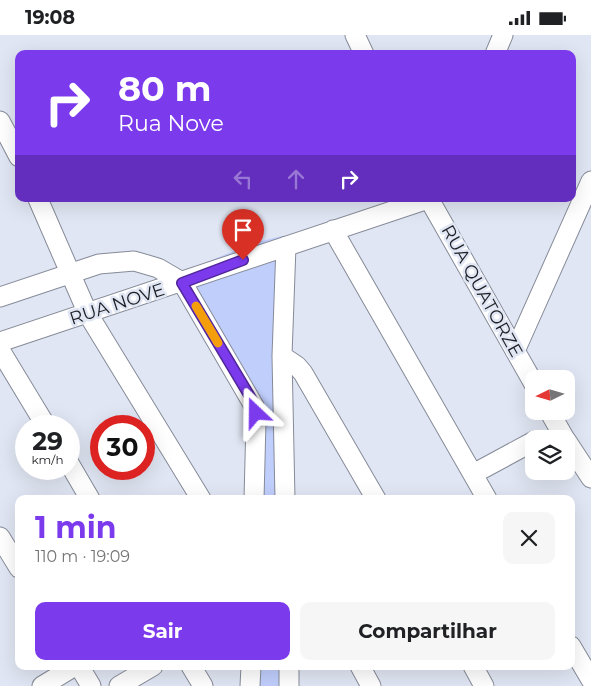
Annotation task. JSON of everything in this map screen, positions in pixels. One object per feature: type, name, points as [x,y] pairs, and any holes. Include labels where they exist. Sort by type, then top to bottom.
[{"type":"street","points":[[355,35],[362,50]]},
{"type":"street","points":[[497,50],[503,35]]},
{"type":"street","points":[[0,121],[15,149]]},
{"type":"street","points":[[515,351],[585,188]]},
{"type":"street","points":[[39,202],[72,273],[88,314],[199,495]]},
{"type":"street","name":"RUA NOVE","points":[[0,342],[182,283],[261,253],[419,202]]},
{"type":"street","name":"RUA QUATORZE","points":[[430,202],[526,370]]},
{"type":"street","points":[[333,230],[485,495]]},
{"type":"street","points":[[284,495],[282,356],[286,245]]},
{"type":"street","points":[[0,297],[99,264],[134,261],[158,267],[182,283],[254,406],[256,421],[254,495]]},
{"type":"street","points":[[0,350],[39,415]]},
{"type":"street","points":[[282,356],[303,373],[374,495]]},
{"type":"street","points":[[473,474],[525,446]]},
{"type":"street","points":[[575,454],[591,478]]},
{"type":"street","points":[[79,480],[88,495]]},
{"type":"street","points":[[0,537],[15,561]]},
{"type":"street","points":[[575,653],[591,680]]},
{"type":"street","points":[[42,686],[70,670]]},
{"type":"street","points":[[80,670],[91,686]]},
{"type":"street","points":[[119,686],[146,670]]},
{"type":"street","points":[[193,670],[203,686]]},
{"type":"street","points":[[250,686],[251,670]]},
{"type":"street","points":[[289,670],[290,686]]},
{"type":"street","points":[[362,670],[371,686]]},
{"type":"street","points":[[475,670],[484,686]]},
{"type":"shaded area","points":[[282,236],[286,495],[257,495],[259,411],[183,272],[253,243]]},
{"type":"shaded area","points":[[253,670],[289,670],[289,686],[252,686]]},
{"type":"slow traffic","points":[[196,306],[218,343]]},
{"type":"route","points":[[243,260],[182,283],[252,400],[256,413]]}]
